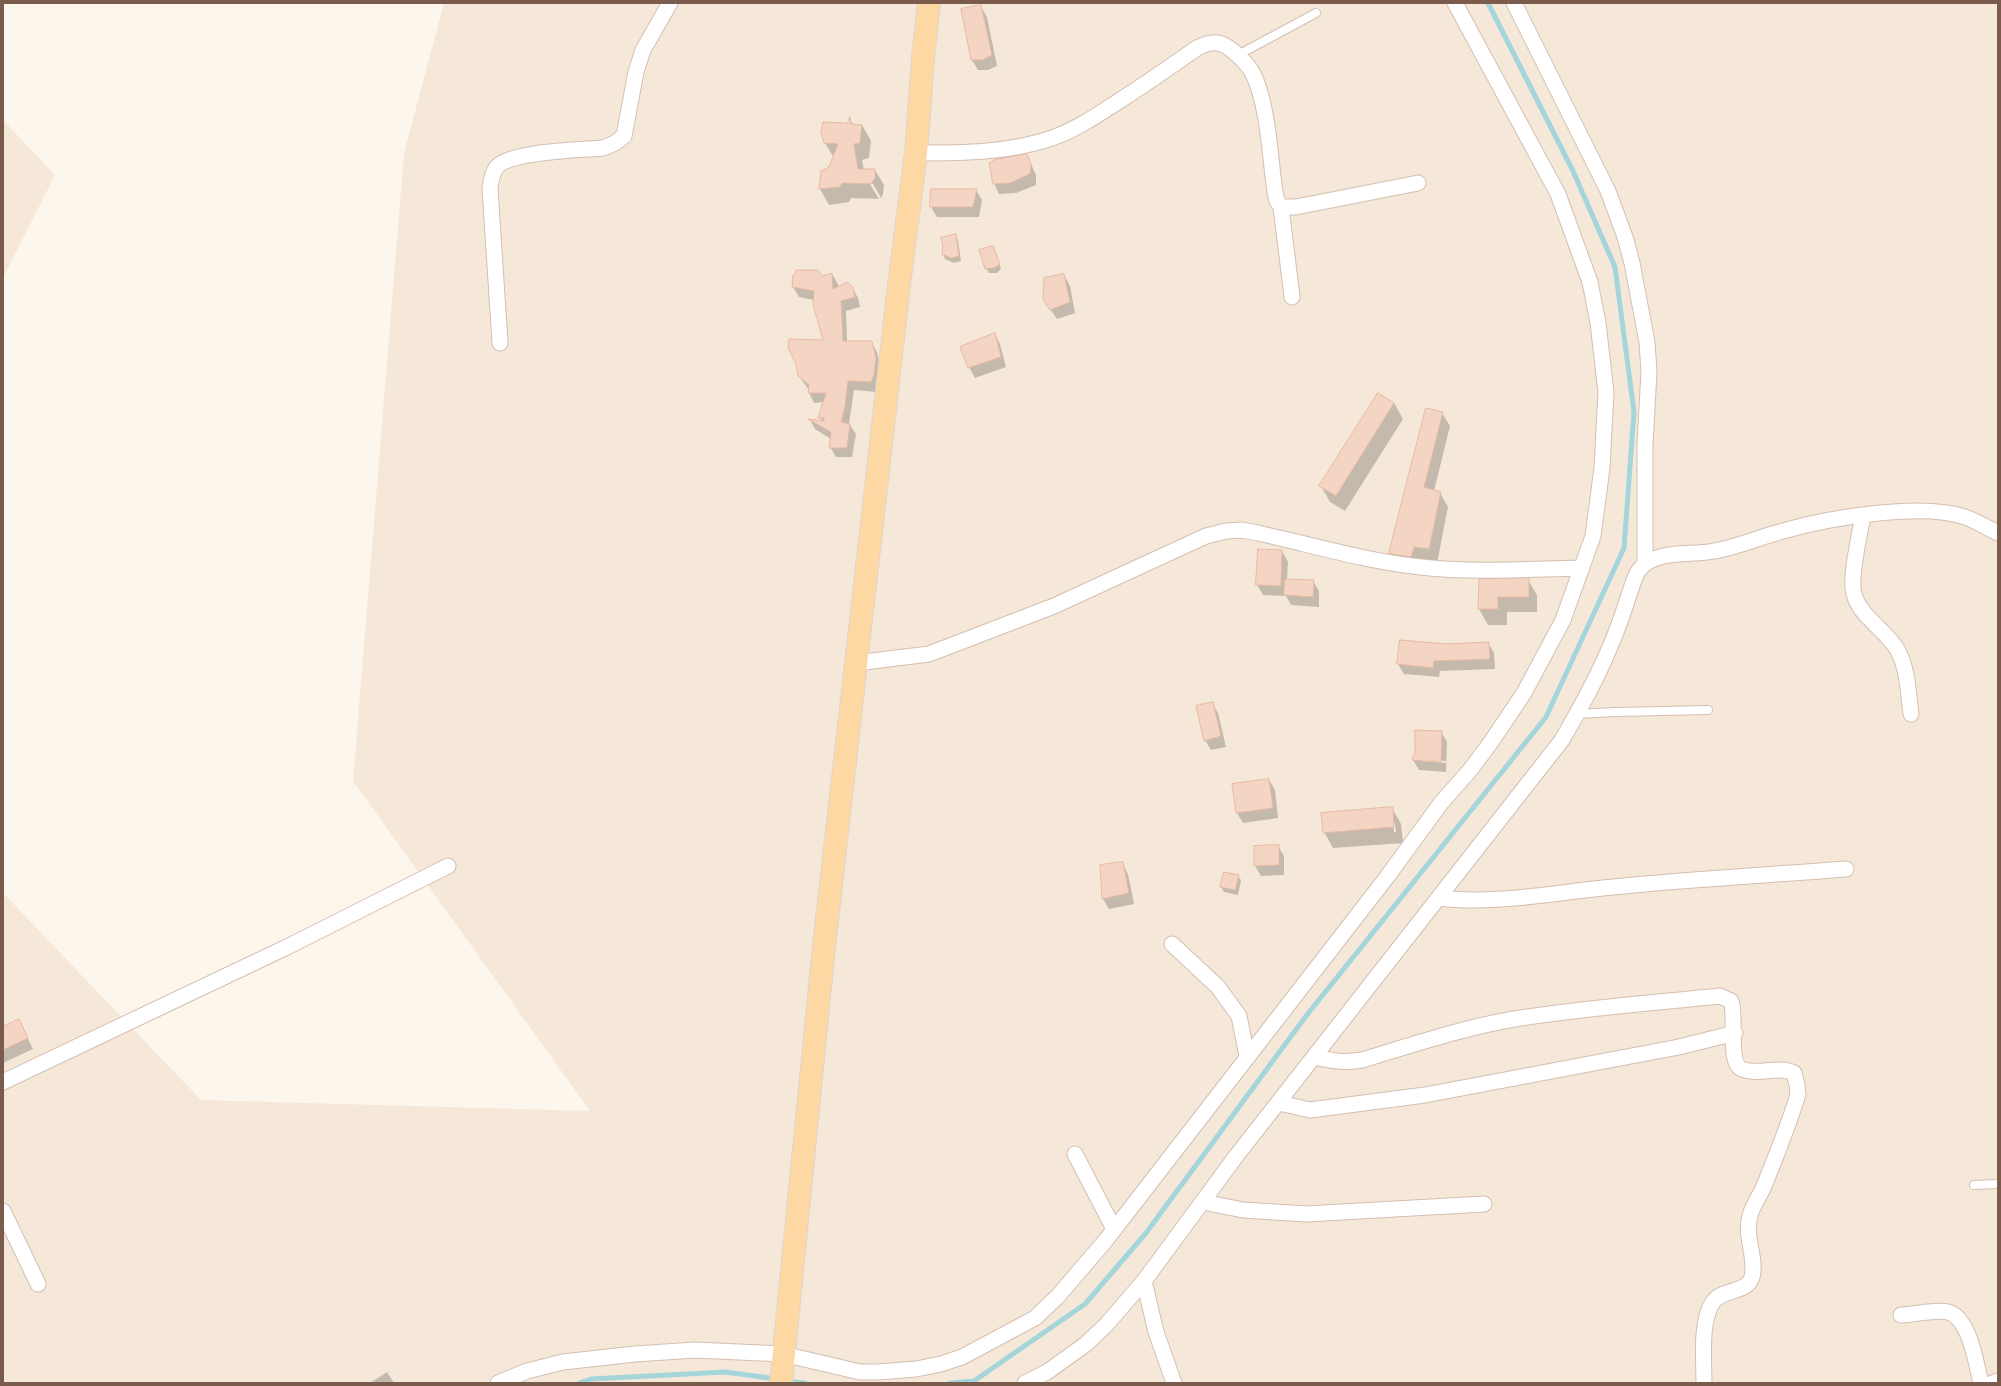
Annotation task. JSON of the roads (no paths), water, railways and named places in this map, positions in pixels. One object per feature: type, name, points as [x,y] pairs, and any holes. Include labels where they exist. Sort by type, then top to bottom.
[{"type":"main road","points":[[782,1371],[826,931],[916,152],[929,3]]},
{"type":"street","points":[[500,343],[490,188],[496,167],[504,160],[522,156],[603,148],[616,143],[624,136],[636,72],[643,50],[670,3]]},
{"type":"street","points":[[498,1383],[527,1371],[563,1362],[635,1354],[694,1350],[782,1371],[833,1367],[878,1372],[916,1369],[941,1364],[962,1357],[1035,1318],[1058,1296],[1114,1229],[1387,877],[1441,803],[1471,769],[1491,742],[1524,693],[1563,620],[1582,568],[1594,529],[1602,468],[1606,392],[1598,322],[1590,282],[1558,194],[1455,3]]},
{"type":"street","points":[[1514,3],[1608,191],[1625,237],[1632,263],[1643,316],[1648,349],[1649,372],[1645,444],[1645,564]]},
{"type":"street","points":[[916,152],[962,153],[1040,142],[1068,132],[1099,114],[1197,48],[1208,42],[1218,41],[1238,55],[1253,72],[1260,93],[1275,192],[1277,201],[1281,207],[1292,297]]},
{"type":"street","points":[[1281,207],[1296,207],[1418,183]]},
{"type":"street","points":[[1025,1383],[1047,1372],[1086,1344],[1106,1325],[1144,1281],[1204,1202],[1236,1155],[1279,1103],[1562,740],[1599,674],[1639,570],[1645,564],[1654,559],[1670,556],[1713,552],[1805,525],[1863,515],[1919,510],[1936,511],[1966,517],[1998,533]]},
{"type":"street","points":[[1863,515],[1852,579],[1854,593],[1858,604],[1866,615],[1897,649],[1905,669],[1911,714]]},
{"type":"street","points":[[856,663],[929,654],[1054,606],[1190,543],[1226,531],[1241,530],[1258,533],[1366,559],[1422,567],[1481,569],[1582,568]]},
{"type":"street","points":[[3,1082],[287,947],[448,866]]},
{"type":"street","points":[[1438,898],[1490,900],[1622,886],[1846,869]]},
{"type":"street","points":[[1172,944],[1218,987],[1239,1016],[1247,1056]]},
{"type":"street","points":[[1314,1057],[1338,1063],[1347,1062],[1375,1056],[1461,1031],[1514,1019],[1570,1011],[1720,996],[1731,1001],[1734,1008],[1733,1050],[1735,1062],[1738,1068],[1746,1071],[1786,1069],[1794,1073],[1798,1085],[1798,1094],[1766,1180],[1749,1216],[1748,1231],[1753,1276],[1745,1287],[1720,1295],[1713,1301],[1710,1307],[1705,1331],[1704,1383]]},
{"type":"street","points":[[1279,1103],[1310,1110],[1410,1097],[1679,1047],[1734,1033]]},
{"type":"street","points":[[1075,1154],[1114,1229]]},
{"type":"street","points":[[1204,1202],[1243,1210],[1306,1214],[1484,1204]]},
{"type":"street","points":[[3,1211],[38,1284]]},
{"type":"street","points":[[1144,1281],[1156,1332],[1174,1383]]},
{"type":"street","points":[[1901,1315],[1948,1312],[1953,1315],[1964,1327],[1969,1336],[1981,1383]]},
{"type":"street","points":[[1992,1383],[1998,1381]]},
{"type":"lane","points":[[1238,55],[1316,13]]},
{"type":"lane","points":[[1577,714],[1708,710]]},
{"type":"lane","points":[[1974,1185],[1998,1184]]},
{"type":"waterway","points":[[950,1383],[974,1381],[1085,1304],[1146,1233],[1306,1016],[1546,717],[1624,548],[1634,412],[1615,267],[1573,171],[1488,3]]},
{"type":"waterway","points":[[579,1383],[591,1379],[725,1372],[777,1379]]},
{"type":"waterway","points":[[787,1381],[805,1383]]}]
